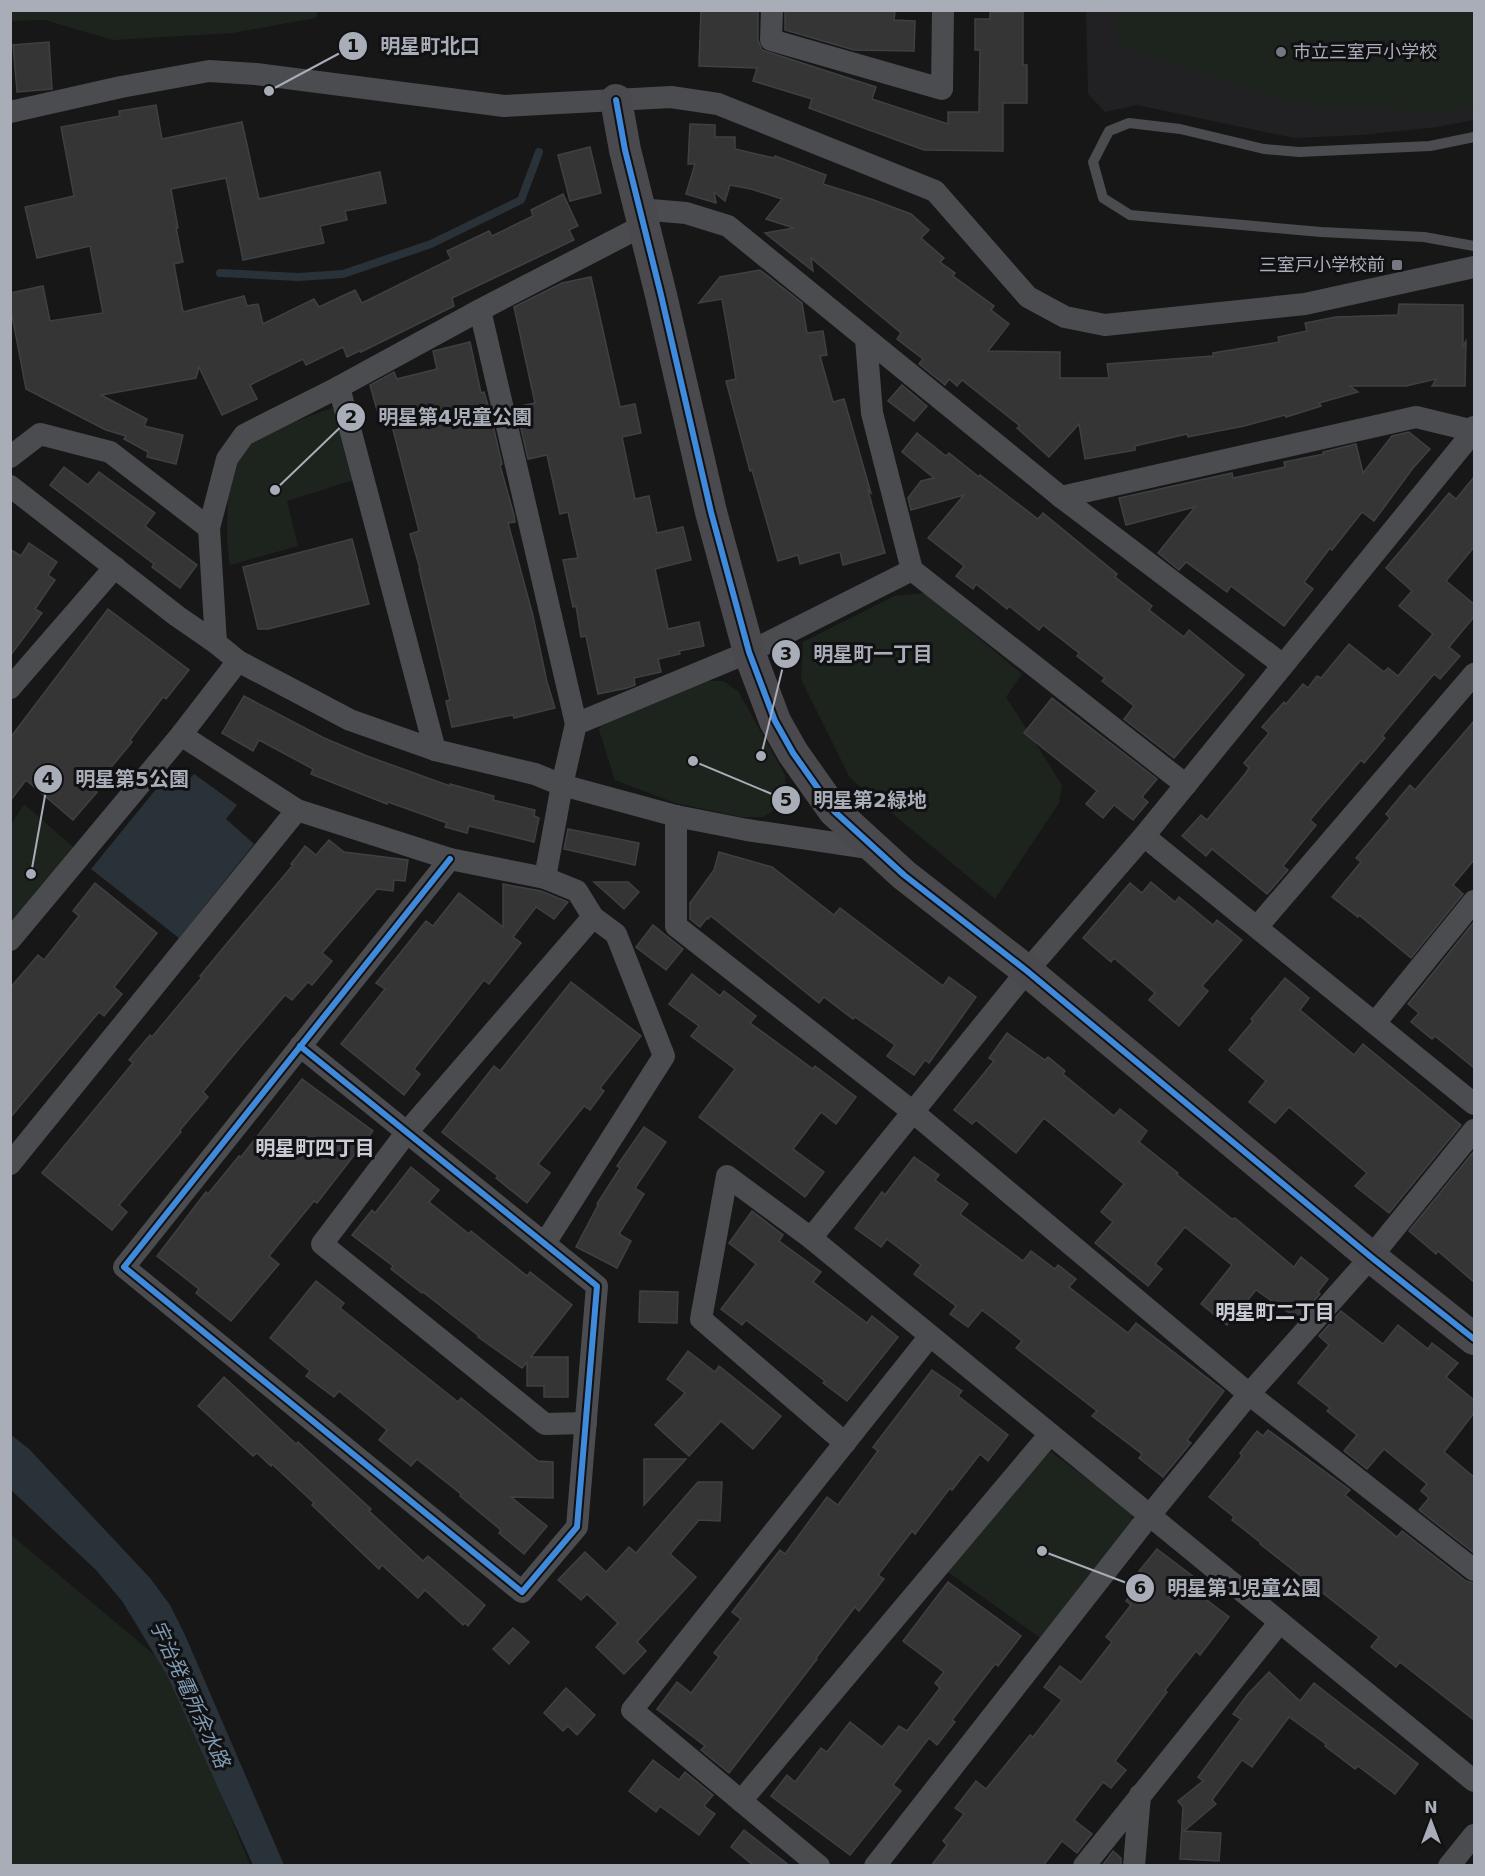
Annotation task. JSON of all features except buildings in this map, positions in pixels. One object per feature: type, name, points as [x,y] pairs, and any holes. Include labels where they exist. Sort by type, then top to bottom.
[{"type":"street","points":[[772,10],[771,40],[942,89],[943,10]]},
{"type":"street","points":[[10,112],[121,87],[209,71],[256,74],[504,106],[672,97],[718,104],[935,191],[1028,297],[1065,317],[1105,325],[1305,304],[1474,267]]},
{"type":"street","points":[[616,100],[625,150],[711,512],[749,652],[775,721],[793,753],[834,811],[904,875],[1028,971],[1371,1257],[1474,1339]]},
{"type":"street","points":[[216,643],[209,528],[227,459],[244,435],[339,387],[480,310],[641,217],[686,213],[728,226],[1061,497],[1283,665]]},
{"type":"street","points":[[480,310],[576,724],[562,784],[545,878]]},
{"type":"street","points":[[866,339],[872,413],[912,570],[1186,784]]},
{"type":"street","points":[[339,387],[435,750]]},
{"type":"street","points":[[811,1238],[1028,971],[1144,836],[1474,430],[1416,417],[1061,497]]},
{"type":"street","points":[[10,457],[40,434],[110,452],[209,528]]},
{"type":"street","points":[[10,486],[238,661],[350,720],[435,750],[535,774],[562,784],[676,816],[747,830],[874,849]]},
{"type":"street","points":[[10,688],[115,567]]},
{"type":"street","points":[[576,724],[749,652],[912,570]]},
{"type":"street","points":[[10,940],[181,735],[238,661]]},
{"type":"street","points":[[1257,927],[1474,674]]},
{"type":"street","points":[[181,735],[297,810],[450,859],[545,878],[577,891],[593,917],[616,934],[664,1056],[545,1244]]},
{"type":"street","points":[[10,1164],[297,810]]},
{"type":"street","points":[[676,816],[676,926],[913,1112],[1249,1394],[1474,1570]]},
{"type":"street","points":[[1144,836],[1474,1104]]},
{"type":"street","points":[[300,1046],[597,1286],[577,1527],[522,1592],[124,1267],[300,1046],[450,859]]},
{"type":"street","points":[[1375,1023],[1474,901]]},
{"type":"street","points":[[586,1424],[545,1424],[322,1244],[407,1132],[593,917]]},
{"type":"street","points":[[875,1866],[1150,1515],[1249,1394],[1371,1257],[1474,1130]]},
{"type":"street","points":[[845,1443],[701,1319],[727,1176],[811,1238],[1474,1781]]},
{"type":"street","points":[[819,1866],[632,1710],[930,1336]]},
{"type":"street","points":[[741,1801],[1050,1434]]},
{"type":"street","points":[[1084,1866],[1280,1622]]},
{"type":"street","points":[[1134,1866],[1140,1796]]},
{"type":"street","points":[[1449,1866],[1474,1835]]},
{"type":"lane","points":[[1474,137],[1430,146],[1299,152],[1264,149],[1180,129],[1129,123],[1109,131],[1093,162],[1103,198],[1130,215],[1321,232],[1424,237],[1474,246]]},
{"type":"shaded area","points":[[10,11],[318,11],[316,18],[232,33],[113,40],[45,20],[11,21]]},
{"type":"shaded area","name":"市立三室戸小学校","points":[[1086,11],[1474,11],[1474,120],[1437,127],[1362,135],[1294,138],[1137,105],[1105,112],[1088,94]]},
{"type":"shaded area","name":"市立三室戸小学校","points":[[1118,11],[1474,11],[1474,107],[1447,114],[1286,103],[1117,44]]},
{"type":"shaded area","points":[[332,408],[342,419],[357,479],[287,501],[298,546],[230,565],[227,541],[228,479],[248,439]]},
{"type":"shaded area","points":[[925,593],[1022,674],[1006,697],[1062,785],[1059,803],[995,899],[850,778],[801,679],[803,642],[894,596]]},
{"type":"shaded area","points":[[696,681],[723,681],[738,691],[785,775],[786,794],[780,807],[763,817],[741,817],[675,803],[615,780],[599,730],[604,719]]},
{"type":"shaded area","points":[[24,804],[73,847],[11,922],[11,825]]},
{"type":"shaded area","points":[[1050,1451],[1130,1511],[1137,1531],[1049,1644],[945,1570]]},
{"type":"shaded area","points":[[10,1534],[170,1668],[250,1865],[11,1865]]},
{"type":"water","points":[[194,774],[237,805],[226,819],[254,844],[179,938],[91,869],[166,777],[181,788]]},
{"type":"water","name":"宇治発電所余水路","points":[[10,1434],[29,1449],[150,1578],[170,1605],[284,1865],[253,1865],[167,1675],[122,1601],[96,1570],[11,1490]]},
{"type":"waterway","points":[[220,273],[298,277],[343,274],[431,244],[521,200],[539,152]]},
{"type":"cycle path","points":[[616,100],[625,150],[711,512],[749,652],[775,721],[793,753],[834,811],[904,875],[1027,971],[1371,1257],[1474,1339]]},
{"type":"cycle path","points":[[300,1046],[597,1286],[577,1527],[522,1592],[124,1267],[450,859]]},
{"type":"place","name":"市立三室戸小学校","points":[[1281,52]]},
{"type":"place","name":"明星町北口","points":[[269,91]]},
{"type":"place","name":"三室戸小学校前","points":[[1397,265]]},
{"type":"place","name":"明星第4児童公園","points":[[275,490]]},
{"type":"place","name":"明星町一丁目","points":[[761,756]]},
{"type":"place","name":"明星第2緑地","points":[[693,761]]},
{"type":"place","name":"明星第5公園","points":[[31,874]]},
{"type":"place","name":"明星第1児童公園","points":[[1042,1551]]},
{"type":"district","name":"明星町四丁目","points":[[315,1148]]},
{"type":"district","name":"明星町二丁目","points":[[1275,1312]]}]
